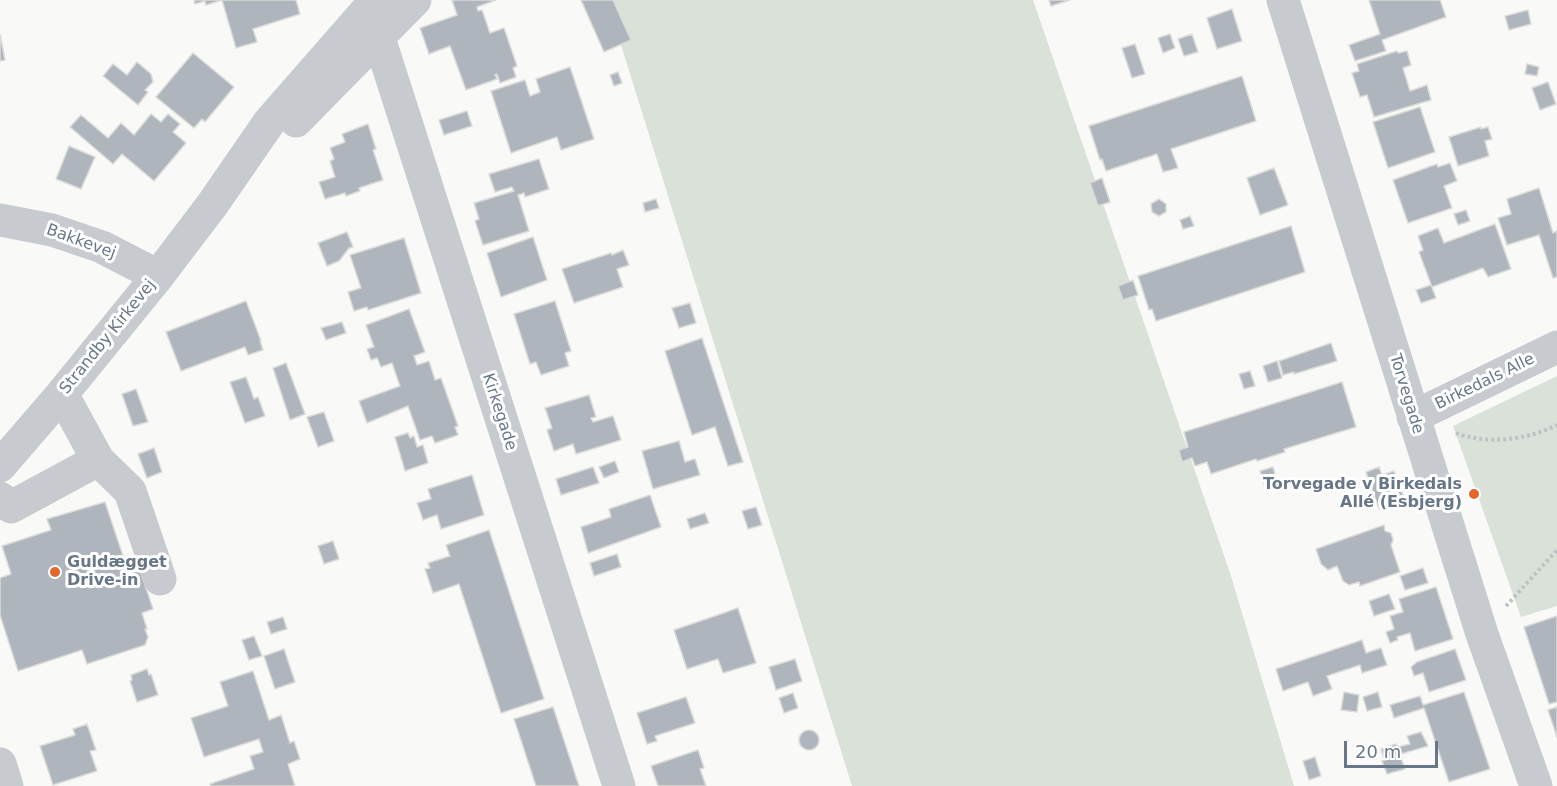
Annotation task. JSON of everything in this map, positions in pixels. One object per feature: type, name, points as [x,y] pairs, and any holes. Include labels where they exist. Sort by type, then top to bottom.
[{"type":"street","name":"Strandby Kirkevej","points":[[212,205],[415,0]]},
{"type":"street","name":"Torvegade","points":[[1283,0],[1482,634],[1536,786]]},
{"type":"street","name":"Strandby Kirkevej","points":[[0,466],[158,276],[212,205],[270,121],[370,2]]},
{"type":"street","name":"Kirkegade","points":[[379,38],[619,786]]},
{"type":"street","name":"Bakkevej","points":[[0,220],[51,230],[102,247],[158,276]]},
{"type":"street","name":"Birkedals Alle","points":[[1413,417],[1557,347]]},
{"type":"street","points":[[62,394],[98,460],[130,491],[160,579]]},
{"type":"street","points":[[0,498],[11,507],[98,460]]},
{"type":"street","points":[[0,764],[7,786]]},
{"type":"path","points":[[1413,417],[1470,439],[1513,439],[1557,425]]},
{"type":"path","points":[[1482,634],[1557,550]]},
{"type":"shaded area","points":[[607,0],[1033,0],[1230,573],[1294,786],[852,786]]},
{"type":"shaded area","points":[[1557,376],[1557,606],[1521,617],[1453,426]]},
{"type":"building","points":[[194,0],[222,0],[206,5],[205,1],[195,4]]},
{"type":"building","points":[[222,0],[296,0],[300,14],[253,29],[257,42],[236,48]]},
{"type":"building","points":[[452,0],[496,0],[477,7],[478,11],[482,10],[490,33],[504,28],[517,66],[513,68],[516,77],[500,83],[497,74],[495,75],[497,79],[466,90],[450,46],[429,54],[420,28],[457,15]]},
{"type":"building","points":[[581,0],[613,0],[631,40],[604,52]]},
{"type":"building","points":[[1049,0],[1070,0],[1051,6]]},
{"type":"building","points":[[1369,0],[1440,0],[1446,17],[1382,40],[1386,51],[1355,61],[1349,45],[1380,34]]},
{"type":"building","points":[[1232,9],[1242,41],[1217,49],[1207,18]]},
{"type":"building","points":[[1528,10],[1531,24],[1509,30],[1505,16]]},
{"type":"building","points":[[0,34],[5,60],[0,61]]},
{"type":"building","points":[[1170,34],[1175,48],[1163,53],[1158,38]]},
{"type":"building","points":[[1192,34],[1198,52],[1184,56],[1178,39]]},
{"type":"building","points":[[1135,44],[1145,74],[1132,78],[1122,48]]},
{"type":"building","points":[[1397,51],[1398,53],[1407,51],[1411,65],[1403,68],[1410,91],[1427,85],[1431,100],[1374,117],[1367,95],[1360,97],[1352,73],[1359,71],[1357,64]]},
{"type":"building","points":[[193,53],[234,87],[205,122],[202,119],[194,128],[156,97]]},
{"type":"building","points":[[137,62],[151,74],[153,82],[145,90],[148,92],[138,105],[103,76],[113,64],[127,75]]},
{"type":"building","points":[[1527,64],[1539,67],[1537,76],[1525,74]]},
{"type":"building","points":[[570,67],[594,139],[561,150],[557,137],[511,153],[491,91],[525,80],[530,96],[540,92],[536,79]]},
{"type":"building","points":[[618,72],[622,83],[614,86],[610,75]]},
{"type":"building","points":[[1242,76],[1256,121],[1171,149],[1178,168],[1163,172],[1157,154],[1106,171],[1089,126]]},
{"type":"building","points":[[1548,82],[1556,104],[1540,110],[1532,88]]},
{"type":"building","points":[[1420,107],[1435,152],[1388,168],[1373,122]]},
{"type":"building","points":[[467,111],[472,126],[444,135],[439,120]]},
{"type":"building","points":[[151,114],[161,122],[168,114],[180,124],[173,132],[186,143],[154,181],[122,154],[113,164],[70,127],[81,115],[108,138],[121,123],[134,135]]},
{"type":"building","points":[[368,124],[376,149],[373,150],[383,180],[359,188],[360,191],[346,196],[345,193],[325,199],[319,182],[335,177],[330,161],[334,159],[330,148],[345,142],[342,134]]},
{"type":"building","points":[[1481,127],[1481,129],[1488,127],[1492,139],[1485,141],[1489,156],[1458,166],[1449,137]]},
{"type":"building","points":[[69,146],[95,157],[81,189],[56,179]]},
{"type":"building","points":[[539,159],[549,189],[525,197],[524,193],[518,195],[529,231],[483,245],[475,221],[479,219],[474,203],[514,191],[512,187],[495,192],[489,174]]},
{"type":"building","points":[[1450,163],[1457,181],[1444,186],[1452,208],[1408,223],[1393,180],[1437,164],[1438,167]]},
{"type":"building","points":[[1274,168],[1288,205],[1260,215],[1247,178]]},
{"type":"building","points":[[1102,178],[1110,202],[1098,206],[1090,183]]},
{"type":"building","points":[[1539,188],[1553,233],[1557,231],[1557,277],[1553,278],[1539,235],[1507,245],[1498,218],[1511,214],[1507,199]]},
{"type":"building","points":[[656,199],[659,208],[645,212],[643,203]]},
{"type":"building","points":[[1159,199],[1166,204],[1166,212],[1159,216],[1152,212],[1151,204]]},
{"type":"building","points":[[1466,210],[1470,221],[1458,225],[1454,214]]},
{"type":"building","points":[[1190,216],[1194,226],[1183,229],[1180,220]]},
{"type":"building","points":[[1495,224],[1511,269],[1488,277],[1483,268],[1432,287],[1419,252],[1423,250],[1418,236],[1438,228],[1444,243]]},
{"type":"building","points":[[1291,226],[1305,272],[1156,321],[1152,309],[1149,310],[1138,276]]},
{"type":"building","points":[[347,232],[353,247],[349,248],[339,261],[327,266],[318,243]]},
{"type":"building","points":[[533,237],[547,280],[501,297],[487,253]]},
{"type":"building","points":[[404,238],[421,293],[368,310],[367,307],[354,311],[348,292],[361,288],[350,255]]},
{"type":"building","points":[[623,250],[629,265],[617,269],[623,287],[574,303],[562,269]]},
{"type":"building","points":[[1133,280],[1138,295],[1123,300],[1118,286]]},
{"type":"building","points":[[1431,285],[1436,298],[1421,303],[1416,290]]},
{"type":"building","points":[[246,301],[263,350],[248,355],[245,347],[181,371],[166,332]]},
{"type":"building","points":[[555,301],[571,351],[565,353],[569,366],[541,375],[536,362],[530,364],[514,314]]},
{"type":"building","points":[[690,303],[696,323],[679,328],[672,308]]},
{"type":"building","points":[[409,309],[425,352],[414,356],[417,365],[429,361],[435,380],[441,378],[458,426],[455,427],[458,435],[435,443],[432,436],[420,440],[408,406],[367,423],[359,401],[400,386],[392,363],[381,367],[377,358],[371,360],[367,349],[374,347],[366,325]]},
{"type":"building","points":[[342,322],[346,333],[326,340],[321,328]]},
{"type":"building","points":[[702,338],[743,462],[728,466],[715,427],[692,435],[665,351]]},
{"type":"building","points":[[1331,343],[1337,361],[1283,375],[1279,361]]},
{"type":"building","points":[[1277,361],[1282,378],[1268,382],[1263,366]]},
{"type":"building","points":[[286,363],[305,414],[290,420],[273,368]]},
{"type":"building","points":[[1250,371],[1255,386],[1244,389],[1239,374]]},
{"type":"building","points":[[246,377],[254,399],[258,397],[265,416],[245,423],[230,382]]},
{"type":"building","points":[[1342,382],[1356,427],[1284,449],[1285,452],[1211,474],[1207,462],[1195,466],[1192,458],[1182,462],[1179,450],[1188,447],[1184,432]]},
{"type":"building","points":[[136,389],[148,422],[133,426],[122,394]]},
{"type":"building","points":[[589,395],[596,417],[591,418],[593,422],[613,416],[621,440],[576,454],[573,444],[554,451],[547,430],[552,428],[545,408]]},
{"type":"building","points":[[324,412],[334,441],[318,447],[307,417]]},
{"type":"building","points":[[408,433],[410,438],[414,436],[417,447],[423,445],[428,463],[405,471],[395,437]]},
{"type":"building","points":[[679,441],[685,462],[695,459],[700,475],[653,489],[642,451]]},
{"type":"building","points":[[154,448],[162,472],[147,478],[138,454]]},
{"type":"building","points":[[615,461],[619,472],[604,478],[599,467]]},
{"type":"building","points":[[593,467],[599,483],[561,495],[556,479]]},
{"type":"building","points":[[1273,467],[1278,486],[1266,490],[1260,471]]},
{"type":"building","points":[[1379,467],[1382,475],[1394,471],[1405,500],[1379,509],[1366,472]]},
{"type":"building","points":[[472,475],[484,515],[441,529],[437,515],[423,520],[417,503],[431,499],[428,489]]},
{"type":"building","points":[[650,495],[661,527],[588,553],[581,527],[611,517],[609,509]]},
{"type":"building","points":[[105,502],[129,574],[140,570],[153,609],[142,613],[148,637],[145,645],[87,664],[82,650],[18,671],[0,615],[0,578],[11,574],[2,546],[51,530],[47,519]]},
{"type":"building","points":[[756,507],[762,525],[748,529],[742,511]]},
{"type":"building","points":[[705,513],[709,523],[690,529],[687,519]]},
{"type":"building","points":[[1384,525],[1385,531],[1391,533],[1393,540],[1391,545],[1400,572],[1360,586],[1359,582],[1349,585],[1343,581],[1337,566],[1328,570],[1321,564],[1316,549]]},
{"type":"building","points":[[489,530],[544,699],[501,713],[459,584],[433,593],[425,569],[430,568],[428,563],[450,556],[446,545]]},
{"type":"building","points":[[333,541],[339,559],[324,564],[318,546]]},
{"type":"building","points":[[617,554],[621,567],[594,576],[590,563]]},
{"type":"building","points":[[1423,568],[1428,583],[1405,590],[1400,576]]},
{"type":"building","points":[[1436,587],[1453,639],[1415,651],[1410,633],[1397,637],[1398,640],[1390,643],[1386,632],[1394,629],[1390,616],[1403,612],[1399,599]]},
{"type":"building","points":[[1389,594],[1395,609],[1374,616],[1369,601]]},
{"type":"building","points":[[738,608],[756,663],[723,673],[718,659],[687,669],[674,630]]},
{"type":"building","points":[[1557,616],[1557,702],[1549,704],[1524,627]]},
{"type":"building","points":[[283,617],[287,629],[271,634],[267,622]]},
{"type":"building","points":[[254,636],[262,656],[249,660],[242,640]]},
{"type":"building","points":[[1362,640],[1366,653],[1381,648],[1387,665],[1362,673],[1360,665],[1327,676],[1332,689],[1313,696],[1308,682],[1283,691],[1276,669]]},
{"type":"building","points":[[284,649],[295,682],[275,689],[264,656]]},
{"type":"building","points":[[1455,649],[1466,680],[1429,692],[1423,673],[1414,676],[1411,667],[1417,662]]},
{"type":"building","points":[[795,659],[802,681],[776,690],[769,667]]},
{"type":"building","points":[[147,669],[158,695],[137,702],[130,681],[132,680],[131,675]]},
{"type":"building","points":[[253,671],[269,720],[281,715],[290,743],[294,741],[300,759],[288,764],[295,786],[211,786],[210,784],[254,769],[250,756],[263,752],[259,739],[204,757],[191,718],[228,706],[220,682]]},
{"type":"building","points":[[1344,692],[1359,695],[1357,712],[1341,710]]},
{"type":"building","points":[[1378,692],[1382,707],[1367,711],[1363,697]]},
{"type":"building","points":[[1464,692],[1490,769],[1449,782],[1424,708],[1394,718],[1390,705],[1420,696],[1423,705]]},
{"type":"building","points":[[793,693],[798,708],[784,713],[779,698]]},
{"type":"building","points":[[686,697],[695,723],[655,736],[657,741],[647,744],[637,713]]},
{"type":"building","points":[[553,707],[579,786],[536,786],[514,719]]},
{"type":"building","points":[[1557,707],[1557,737],[1548,710]]},
{"type":"building","points":[[87,724],[96,750],[90,751],[97,771],[53,785],[40,746],[75,735],[73,729]]},
{"type":"building","points":[[809,730],[816,733],[819,740],[816,747],[809,750],[802,747],[799,740],[802,733]]},
{"type":"building","points":[[1421,732],[1428,746],[1384,759],[1381,749],[1396,744],[1397,747],[1410,744],[1407,736]]},
{"type":"building","points":[[698,750],[704,768],[700,769],[706,786],[658,786],[651,766]]},
{"type":"building","points":[[1400,755],[1405,769],[1387,774],[1382,761]]},
{"type":"building","points":[[1315,757],[1321,776],[1309,780],[1303,761]]},
{"type":"place","name":"Torvegade v Birkedals Allé (Esbjerg)","points":[[1474,494]]},
{"type":"place","name":"Guldægget Drive-in","points":[[55,572]]}]
